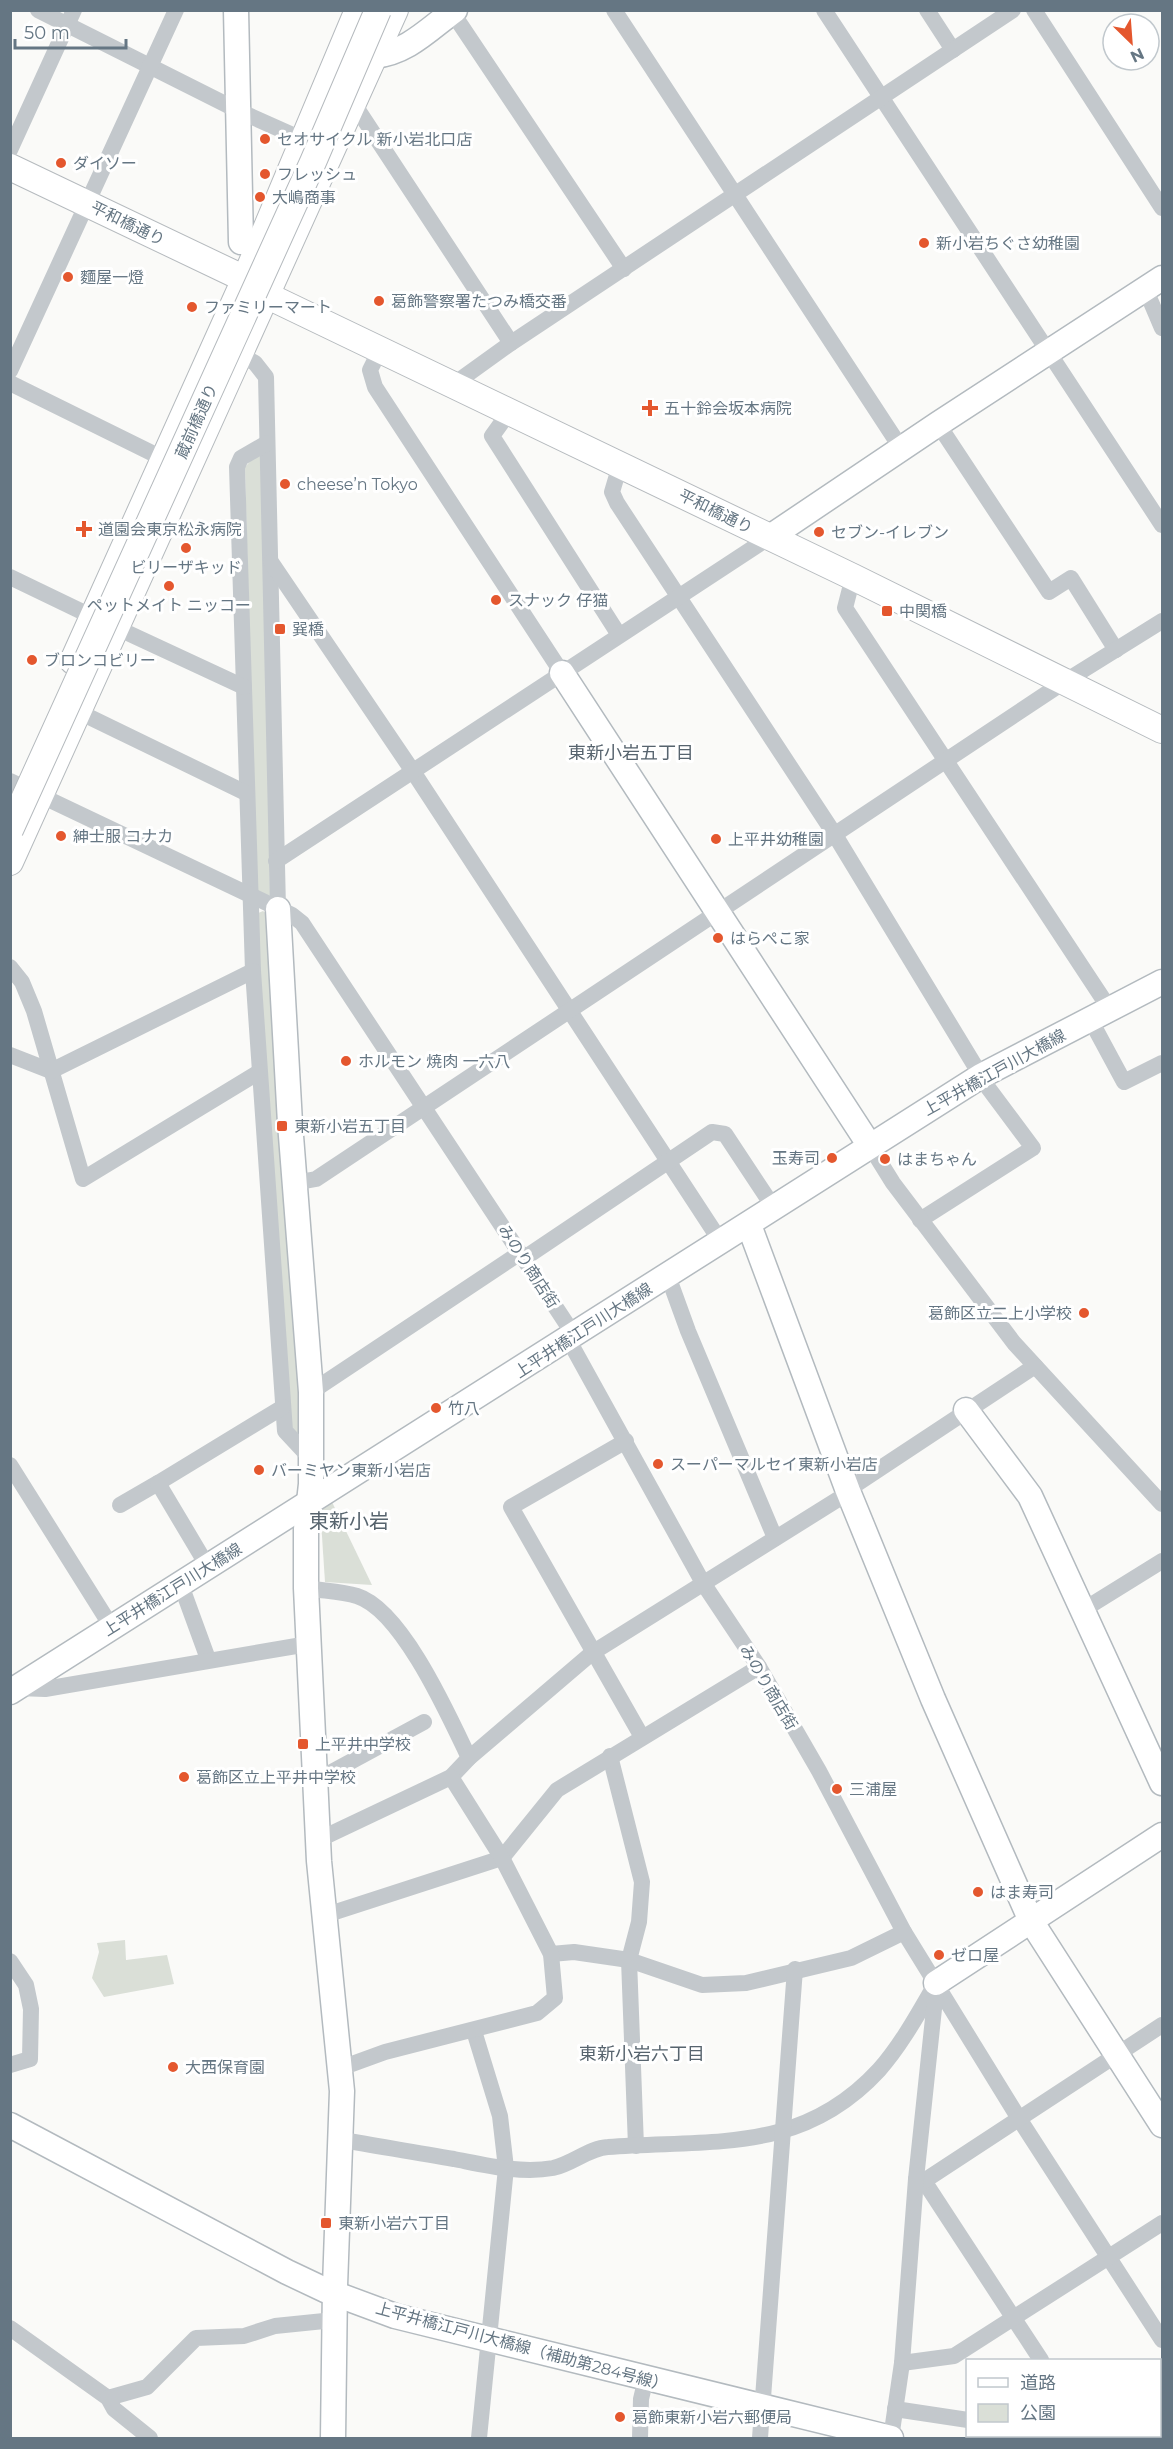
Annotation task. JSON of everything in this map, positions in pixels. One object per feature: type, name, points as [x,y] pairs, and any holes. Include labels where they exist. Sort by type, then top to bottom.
[{"type":"main road","points":[[10,862],[20,790],[93,616],[245,279],[358,10]]},
{"type":"main road","name":"蔵前橋通り","points":[[10,830],[309,173],[378,10]]},
{"type":"main road","points":[[20,790],[79,712],[395,10]]},
{"type":"main road","name":"平和橋通り","points":[[10,167],[245,279],[268,296],[770,537],[1162,730]]},
{"type":"street","points":[[38,10],[70,18],[150,65],[239,111],[304,140]]},
{"type":"street","points":[[10,371],[176,10]]},
{"type":"street","points":[[236,10],[242,242]]},
{"type":"street","points":[[614,10],[901,448]]},
{"type":"street","points":[[824,10],[1162,525]]},
{"type":"street","points":[[927,10],[953,50]]},
{"type":"street","points":[[454,384],[511,343],[1013,10]]},
{"type":"street","points":[[1034,10],[1162,208]]},
{"type":"street","points":[[374,56],[397,52],[454,11],[624,269]]},
{"type":"street","points":[[10,150],[70,18]]},
{"type":"street","points":[[354,104],[511,343]]},
{"type":"street","points":[[276,861],[414,773],[901,448],[1154,283],[1162,328]]},
{"type":"street","points":[[380,350],[370,370],[375,387],[870,1146],[880,1166],[1014,1343],[1162,1504]]},
{"type":"street","points":[[241,355],[255,363],[266,377],[278,909],[294,1183],[311,1392],[312,1460],[310,1504],[306,1529],[308,1644],[323,1916],[341,2068],[342,2140],[334,2320],[333,2439]]},
{"type":"street","points":[[10,383],[164,459]]},
{"type":"street","points":[[510,411],[492,436],[619,635]]},
{"type":"street","points":[[938,424],[1049,592],[1071,578],[1116,650]]},
{"type":"street","points":[[267,443],[241,458],[237,467],[253,971],[285,1431],[312,1460]]},
{"type":"street","points":[[620,465],[612,492],[835,835],[981,1076],[1033,1148],[920,1220]]},
{"type":"street","points":[[271,562],[414,773],[721,1242]]},
{"type":"street","points":[[10,577],[93,616]]},
{"type":"street","points":[[853,578],[845,608],[946,762],[1100,1013],[1124,1082],[1162,1063]]},
{"type":"street","points":[[294,1183],[316,1179],[1064,682],[1162,621]]},
{"type":"street","points":[[117,628],[244,687]]},
{"type":"street","points":[[79,712],[246,793]]},
{"type":"street","name":"みのり商店街","points":[[20,790],[278,909],[302,923],[568,1326],[572,1346],[703,1583],[759,1667],[819,1771],[904,1932],[1018,2117],[1162,2340]]},
{"type":"street","points":[[10,967],[28,994],[83,1179],[260,1072]]},
{"type":"street","points":[[10,1055],[51,1071],[253,971]]},
{"type":"street","name":"上平井橋江戸川大橋線","points":[[14,1690],[111,1626],[310,1504],[981,1076],[1162,982]]},
{"type":"street","points":[[311,1392],[712,1132],[725,1134],[774,1208]]},
{"type":"street","points":[[750,1225],[848,1491],[933,1698],[1030,1921],[1162,2125]]},
{"type":"street","points":[[668,1276],[688,1331],[776,1538]]},
{"type":"street","points":[[318,1840],[451,1778],[470,1758],[592,1653],[776,1538],[1035,1366]]},
{"type":"street","points":[[120,1505],[283,1407]]},
{"type":"street","points":[[966,1410],[1030,1496],[1162,1783]]},
{"type":"street","points":[[626,1440],[511,1507],[592,1653],[642,1737]]},
{"type":"street","points":[[10,1465],[111,1626]]},
{"type":"street","points":[[158,1483],[208,1567]]},
{"type":"street","points":[[1083,1610],[1162,1561]]},
{"type":"street","points":[[181,1585],[208,1659]]},
{"type":"street","points":[[306,1588],[359,1596],[387,1615],[432,1684],[470,1758]]},
{"type":"street","points":[[14,1690],[45,1689],[208,1659],[308,1644]]},
{"type":"street","points":[[323,1916],[501,1858],[557,1790],[759,1667]]},
{"type":"street","points":[[315,1781],[424,1722]]},
{"type":"street","points":[[610,1756],[642,1882],[639,1922],[629,1960],[636,2146]]},
{"type":"street","points":[[341,2068],[385,2052],[537,2013],[555,1998],[551,1954],[501,1858],[451,1778]]},
{"type":"street","points":[[342,2140],[506,2168],[554,2168],[605,2147],[721,2142],[782,2133],[828,2111],[855,2093],[879,2069],[905,2035],[936,1983],[1162,1836]]},
{"type":"street","points":[[551,1954],[574,1952],[629,1960],[702,1984],[746,1983],[795,1969],[850,1958],[904,1932]]},
{"type":"street","points":[[10,1961],[26,1985],[31,2009],[30,2059],[10,2065]]},
{"type":"street","points":[[760,2439],[795,1969]]},
{"type":"street","points":[[891,2439],[902,2363],[936,1983]]},
{"type":"street","points":[[920,2180],[1162,2025]]},
{"type":"street","points":[[474,2031],[500,2116],[506,2168],[478,2439]]},
{"type":"street","name":"上平井橋江戸川大橋線（補助第284号線）","points":[[10,2125],[287,2272],[335,2294],[395,2316],[891,2439]]},
{"type":"street","points":[[920,2180],[1040,2359]]},
{"type":"street","points":[[902,2363],[954,2356],[1162,2223]]},
{"type":"street","points":[[108,2398],[147,2387],[196,2338],[244,2336],[275,2326],[334,2320]]},
{"type":"street","points":[[10,2328],[108,2398],[114,2409],[150,2439]]},
{"type":"street","points":[[640,2439],[641,2398],[646,2378]]},
{"type":"street","points":[[895,2409],[966,2420]]},
{"type":"green space","points":[[263,454],[270,896],[256,891],[245,467],[254,457]]},
{"type":"green space","points":[[263,911],[267,914],[303,1441],[290,1426],[256,914]]},
{"type":"green space","points":[[331,1500],[372,1585],[325,1582],[320,1506]]},
{"type":"green space","points":[[125,1940],[126,1960],[167,1955],[174,1984],[104,1997],[92,1978],[99,1952],[97,1943]]},
{"type":"place","name":"セオサイクル 新小岩北口店","points":[[265,139]]},
{"type":"place","name":"ダイソー","points":[[61,163]]},
{"type":"place","name":"フレッシュ","points":[[265,174]]},
{"type":"place","name":"大嶋商事","points":[[260,197]]},
{"type":"place","name":"新小岩ちぐさ幼稚園","points":[[924,243]]},
{"type":"place","name":"麵屋一燈","points":[[68,277]]},
{"type":"place","name":"葛飾警察署たつみ橋交番","points":[[379,301]]},
{"type":"place","name":"ファミリーマート","points":[[192,307]]},
{"type":"place","name":"五十鈴会坂本病院","points":[[650,408]]},
{"type":"place","name":"cheese’n Tokyo","points":[[285,484]]},
{"type":"place","name":"道園会東京松永病院","points":[[84,529]]},
{"type":"place","name":"セブン-イレブン","points":[[819,532]]},
{"type":"place","name":"ビリーザキッド","points":[[186,548]]},
{"type":"place","name":"ペットメイト ニッコー","points":[[169,586]]},
{"type":"place","name":"スナック 仔猫","points":[[496,600]]},
{"type":"place","name":"中関橋","points":[[887,611]]},
{"type":"place","name":"巽橋","points":[[280,629]]},
{"type":"place","name":"ブロンコビリー","points":[[32,660]]},
{"type":"place","name":"紳士服 コナカ","points":[[61,836]]},
{"type":"place","name":"上平井幼稚園","points":[[716,839]]},
{"type":"place","name":"はらぺこ家","points":[[718,938]]},
{"type":"place","name":"ホルモン 焼肉 一六八","points":[[346,1061]]},
{"type":"place","name":"東新小岩五丁目","points":[[282,1126]]},
{"type":"place","name":"玉寿司","points":[[832,1158]]},
{"type":"place","name":"はまちゃん","points":[[885,1159]]},
{"type":"place","name":"葛飾区立二上小学校","points":[[1084,1313]]},
{"type":"place","name":"竹八","points":[[436,1408]]},
{"type":"place","name":"スーパーマルセイ東新小岩店","points":[[658,1464]]},
{"type":"place","name":"バーミヤン東新小岩店","points":[[259,1470]]},
{"type":"place","name":"上平井中学校","points":[[303,1744]]},
{"type":"place","name":"葛飾区立上平井中学校","points":[[184,1777]]},
{"type":"place","name":"三浦屋","points":[[837,1789]]},
{"type":"place","name":"はま寿司","points":[[978,1892]]},
{"type":"place","name":"ゼロ屋","points":[[939,1955]]},
{"type":"place","name":"大西保育園","points":[[173,2067]]},
{"type":"place","name":"東新小岩六丁目","points":[[326,2223]]},
{"type":"place","name":"葛飾東新小岩六郵便局","points":[[620,2417]]},
{"type":"district","name":"東新小岩五丁目","points":[[631,753]]},
{"type":"district","name":"東新小岩","points":[[349,1521]]},
{"type":"district","name":"東新小岩六丁目","points":[[642,2054]]}]
